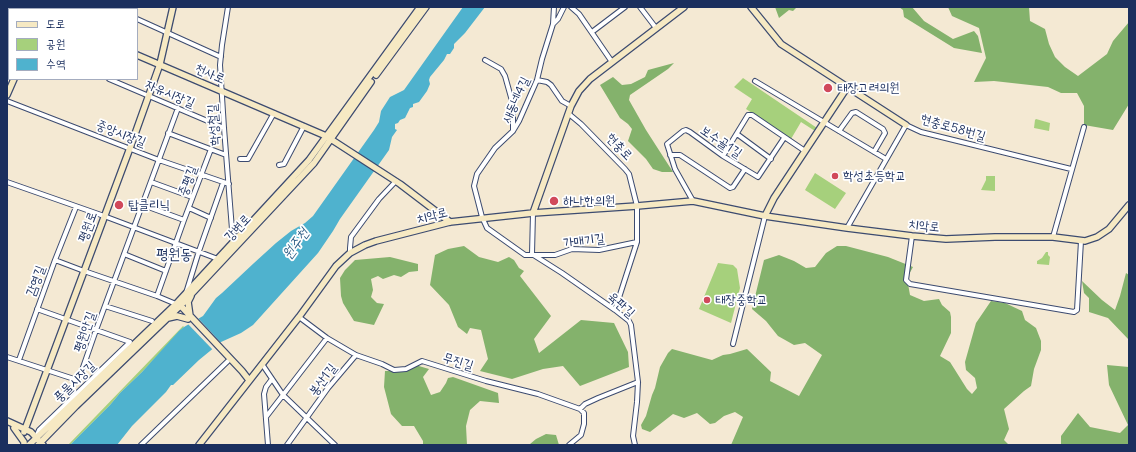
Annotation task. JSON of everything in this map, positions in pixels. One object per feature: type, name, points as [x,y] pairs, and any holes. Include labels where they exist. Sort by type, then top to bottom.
[{"type":"street","name":"평원로","points":[[24,431],[48,370],[160,64],[172,7]]},
{"type":"street","name":"학성철길","points":[[228,7],[221,57],[221,91],[233,242]]},
{"type":"street","name":"강변로","points":[[37,443],[189,293],[314,163],[420,7]]},
{"type":"street","name":"강변로","points":[[189,293],[233,242],[331,138],[426,7]]},
{"type":"street","points":[[553,24],[554,7]]},
{"type":"street","name":"새동네4길","points":[[482,217],[474,186],[477,174],[495,148],[513,131],[519,121],[537,80],[553,24],[558,19],[564,7]]},
{"type":"street","points":[[571,7],[579,14],[612,62]]},
{"type":"street","points":[[592,32],[625,7]]},
{"type":"street","points":[[640,7],[656,28]]},
{"type":"street","points":[[482,217],[487,228],[525,255],[532,254],[533,213],[571,106],[579,91],[590,78],[684,7]]},
{"type":"street","name":"현충로58번길","points":[[751,7],[782,44],[848,86],[906,126],[921,132],[1071,169]]},
{"type":"street","points":[[138,19],[221,57]]},
{"type":"street","name":"천사로","points":[[138,55],[331,138],[396,181]]},
{"type":"street","points":[[485,60],[501,69],[505,76],[512,101],[513,131]]},
{"type":"street","points":[[7,95],[14,80]]},
{"type":"street","name":"자유시장길","points":[[111,80],[224,128]]},
{"type":"street","points":[[537,80],[547,82],[551,85],[562,100],[571,106]]},
{"type":"street","points":[[755,81],[886,159]]},
{"type":"street","points":[[733,344],[765,216],[774,198],[848,86]]},
{"type":"street","name":"중앙시장길","points":[[7,101],[159,160],[229,184]]},
{"type":"street","name":"평원안길","points":[[48,370],[74,379],[78,379],[80,376],[178,108]]},
{"type":"street","points":[[839,131],[852,112],[856,112],[884,129],[885,133],[874,152]]},
{"type":"street","points":[[240,159],[248,159],[274,113]]},
{"type":"street","name":"현충로","points":[[568,114],[582,124],[629,174],[637,206]]},
{"type":"street","points":[[723,156],[748,116],[752,115],[805,151]]},
{"type":"street","points":[[279,165],[284,164],[304,126]]},
{"type":"street","points":[[847,228],[906,126]]},
{"type":"street","points":[[1053,237],[1084,127]]},
{"type":"street","name":"보수골1길","points":[[670,155],[666,144],[686,130],[723,156],[758,177],[784,138]]},
{"type":"street","points":[[168,133],[226,155]]},
{"type":"street","points":[[737,134],[771,158]]},
{"type":"street","name":"중평길","points":[[158,296],[192,197],[211,149]]},
{"type":"street","points":[[693,201],[675,169],[670,155],[680,155],[730,188],[733,187],[745,169]]},
{"type":"street","points":[[350,253],[351,237],[379,199],[396,181],[450,222]]},
{"type":"street","points":[[7,182],[104,216],[218,259]]},
{"type":"street","points":[[151,182],[192,197]]},
{"type":"street","points":[[187,315],[189,293],[198,251],[223,183]]},
{"type":"street","name":"치악로","points":[[199,445],[248,380],[299,317],[336,266],[350,253],[376,241],[450,222],[482,217],[693,201],[765,216],[946,240],[995,237],[1053,237],[1085,241],[1097,237],[1109,229],[1129,205]]},
{"type":"street","points":[[143,205],[184,220]]},
{"type":"street","points":[[615,310],[637,242],[637,206]]},
{"type":"street","points":[[76,207],[55,260],[158,296],[177,305],[248,380]]},
{"type":"street","points":[[189,208],[210,218]]},
{"type":"street","points":[[912,236],[906,280],[910,284],[1074,312],[1077,310],[1081,241]]},
{"type":"street","name":"가매기길","points":[[532,254],[555,255],[572,250],[599,250],[637,242]]},
{"type":"street","points":[[124,254],[166,271]]},
{"type":"street","name":"육판길","points":[[532,254],[562,273],[629,321],[636,357],[638,382],[633,436],[635,445]]},
{"type":"street","name":"감영길","points":[[19,360],[55,260]]},
{"type":"street","name":"강변로","points":[[37,443],[167,318],[177,305]]},
{"type":"street","name":"평원안길","points":[[105,306],[152,321]]},
{"type":"street","name":"감영길","points":[[37,309],[130,342]]},
{"type":"street","points":[[167,318],[187,315]]},
{"type":"street","name":"무진길","points":[[299,317],[327,338],[356,355],[394,370],[406,369],[422,361],[479,379],[538,394],[580,409]]},
{"type":"street","name":"봉산1길","points":[[266,417],[327,338]]},
{"type":"street","name":"풍물시장길","points":[[37,443],[39,430],[130,342]]},
{"type":"street","name":"봉산1길","points":[[287,445],[328,388],[356,355]]},
{"type":"street","points":[[7,357],[48,370]]},
{"type":"street","points":[[141,445],[229,360]]},
{"type":"street","points":[[262,364],[283,395],[335,445]]},
{"type":"street","points":[[268,445],[264,394],[266,387],[272,379]]},
{"type":"street","points":[[569,445],[580,435],[584,424],[584,413],[580,409],[585,404],[638,382]]},
{"type":"street","points":[[7,421],[24,431]]},
{"type":"street","points":[[7,425],[30,432],[37,443]]},
{"type":"street","points":[[14,428],[24,442],[24,445]]},
{"type":"green space","points":[[775,7],[797,7],[793,11],[789,10],[779,18]]},
{"type":"green space","points":[[899,7],[912,7],[924,21],[953,39],[974,31],[978,36],[982,53],[954,48],[904,17],[903,10]]},
{"type":"green space","points":[[948,7],[1029,7],[1030,21],[1045,29],[1049,44],[1055,57],[1065,67],[1078,76],[1107,54],[1113,41],[1129,22],[1129,104],[1113,130],[1084,125],[1084,106],[1077,93],[1061,93],[1048,87],[994,81],[974,82],[986,58],[979,28],[952,16]]},
{"type":"green space","points":[[674,63],[668,69],[630,95],[629,100],[673,172],[662,172],[653,169],[646,159],[628,141],[632,129],[620,118],[600,85],[613,77],[622,85],[631,84],[645,77],[648,70]]},
{"type":"green space","points":[[743,78],[817,128],[815,131],[801,122],[791,139],[746,109],[752,99],[734,87]]},
{"type":"green space","points":[[1036,119],[1050,123],[1049,131],[1034,128]]},
{"type":"green space","points":[[815,173],[846,193],[835,209],[805,190]]},
{"type":"green space","points":[[986,176],[995,176],[995,191],[981,190],[986,180]]},
{"type":"green space","points":[[464,246],[479,257],[498,262],[509,257],[514,260],[519,268],[524,271],[520,276],[551,316],[534,339],[539,353],[581,320],[614,323],[628,352],[629,367],[580,386],[563,366],[543,369],[512,379],[480,371],[488,359],[481,330],[470,328],[467,334],[458,327],[449,305],[430,285],[435,255],[448,249]]},
{"type":"green space","points":[[837,246],[846,246],[888,257],[913,267],[907,278],[910,295],[924,301],[939,299],[942,305],[950,312],[951,333],[940,356],[950,362],[967,389],[972,394],[977,388],[975,378],[966,370],[965,362],[976,323],[991,301],[1005,303],[1022,311],[1025,320],[1036,328],[1041,341],[1041,350],[1034,369],[1031,386],[1004,409],[1009,429],[1004,440],[1009,445],[731,445],[743,417],[735,412],[724,416],[715,423],[710,424],[697,413],[684,418],[673,414],[650,432],[642,429],[641,425],[646,416],[660,367],[672,349],[712,360],[723,355],[747,349],[771,372],[770,381],[799,396],[822,355],[805,343],[794,345],[778,336],[766,321],[752,309],[764,260],[779,255],[806,268],[815,267],[826,253]]},
{"type":"green space","points":[[1046,252],[1048,252],[1050,257],[1049,265],[1037,264],[1037,261],[1042,258]]},
{"type":"green space","points":[[390,257],[418,264],[418,271],[409,272],[401,277],[394,275],[383,279],[378,276],[371,279],[373,290],[371,297],[377,303],[384,304],[374,325],[354,321],[343,303],[340,278],[345,270],[355,260]]},
{"type":"green space","points":[[718,263],[733,265],[737,269],[740,288],[731,323],[699,309]]},
{"type":"green space","points":[[1126,273],[1129,275],[1129,340],[1108,318],[1089,312],[1089,298],[1084,293],[1082,281],[1115,310]]},
{"type":"green space","points":[[183,326],[184,327],[142,372],[70,445],[68,445]]},
{"type":"green space","points":[[412,364],[429,369],[423,377],[431,395],[440,392],[448,378],[453,377],[498,393],[499,403],[480,401],[470,410],[466,426],[467,445],[423,445],[423,441],[414,426],[402,426],[391,414],[384,387],[385,371],[395,371],[406,368]]},
{"type":"green space","points":[[1107,365],[1129,367],[1129,445],[1061,445],[1061,436],[1078,413],[1090,427],[1120,433],[1128,425],[1109,385]]},
{"type":"green space","points":[[546,434],[556,435],[559,445],[505,445],[530,444]]},
{"type":"water","name":"원주천","points":[[463,7],[485,7],[465,33],[454,44],[454,48],[450,54],[447,54],[430,77],[430,84],[427,91],[419,102],[413,104],[413,107],[410,108],[405,118],[395,124],[395,129],[397,130],[392,137],[389,150],[318,253],[253,325],[241,333],[221,342],[199,360],[173,385],[171,385],[166,392],[132,426],[117,445],[70,445],[142,372],[179,331],[203,316],[216,298],[276,243],[313,216],[374,130],[379,122],[381,111],[390,97],[404,90]]},
{"type":"pier","points":[[197,317],[222,344],[213,350],[187,323]]},
{"type":"place","name":"태장고려의원","points":[[828,88]]},
{"type":"place","name":"학성초등학교","points":[[835,176]]},
{"type":"place","name":"하나한의원","points":[[554,201]]},
{"type":"place","name":"탑클리닉","points":[[119,205]]},
{"type":"place","name":"태장중학교","points":[[707,300]]},
{"type":"district","name":"평원동","points":[[174,255]]}]
